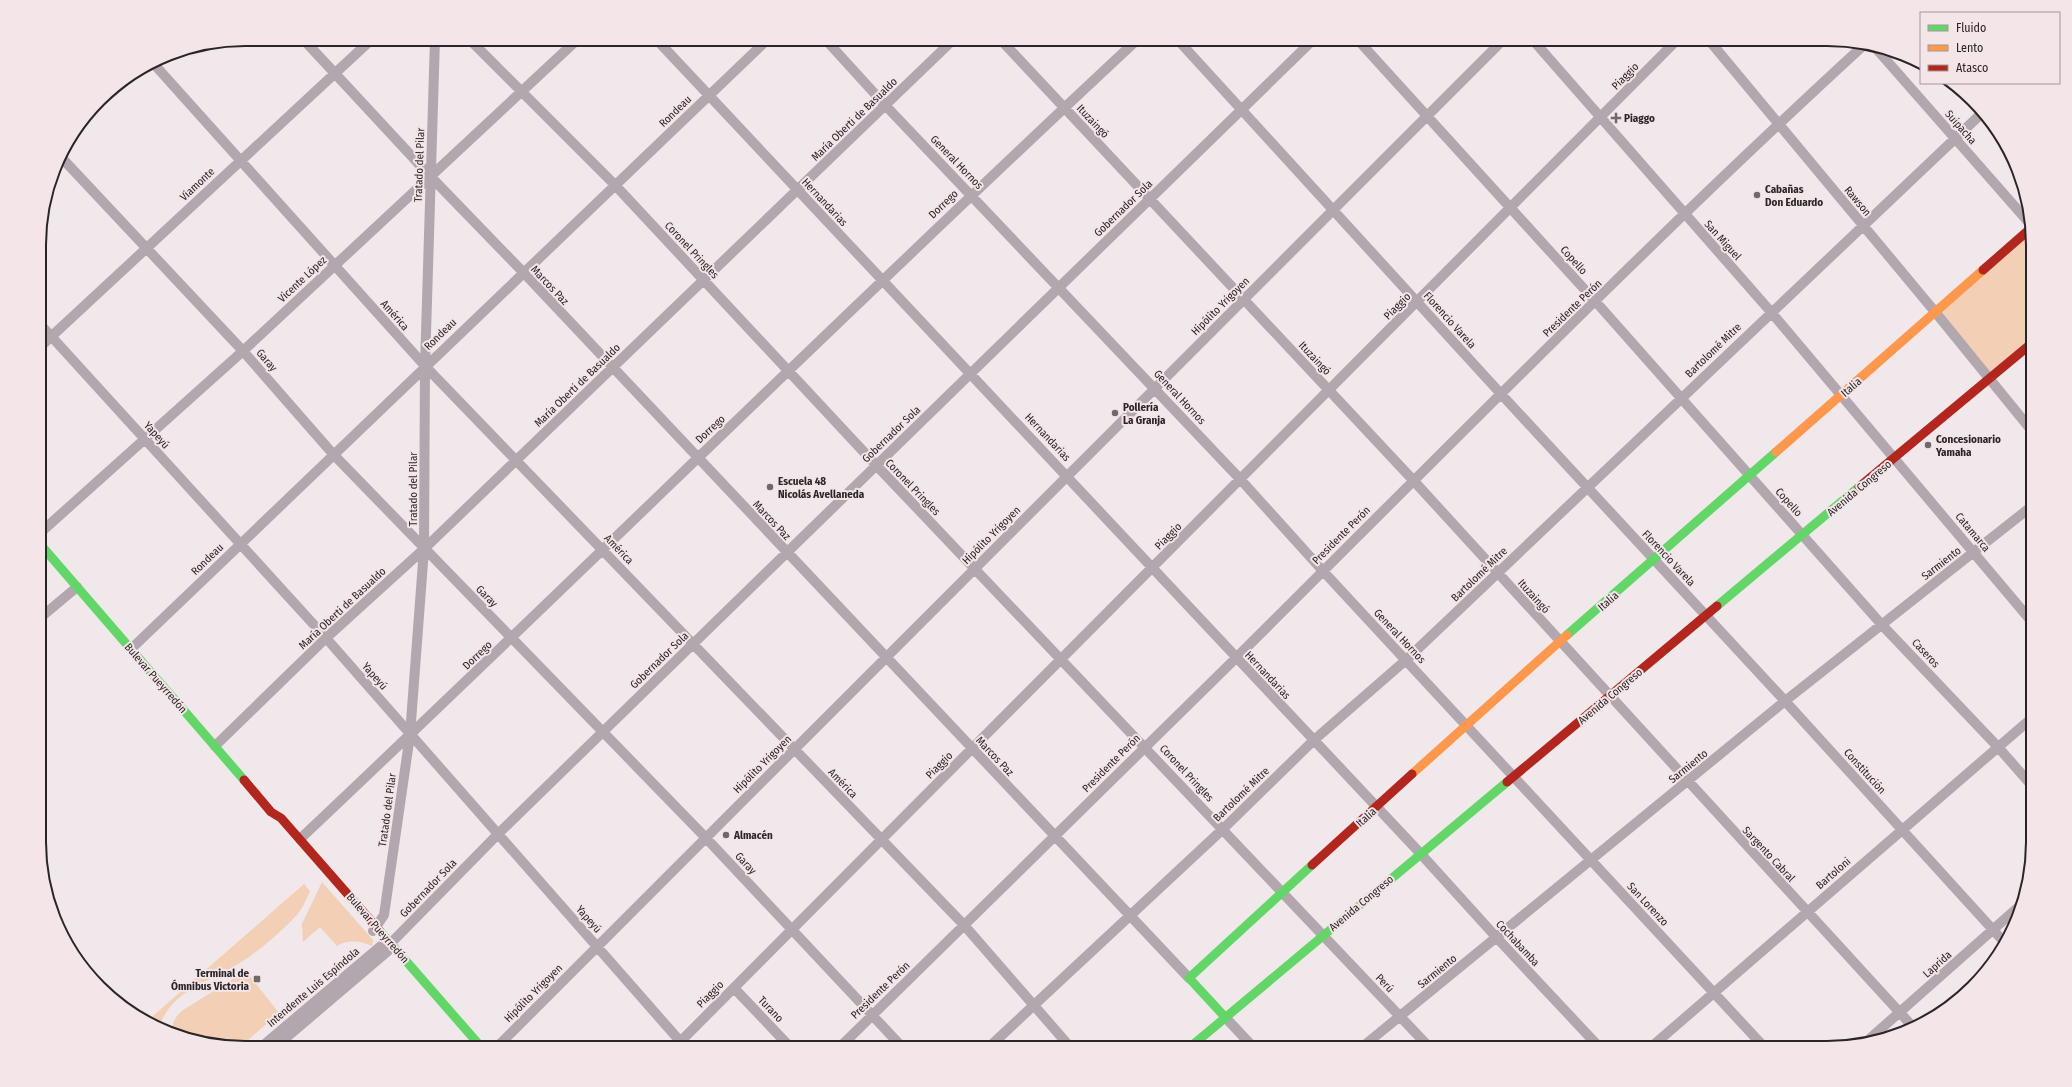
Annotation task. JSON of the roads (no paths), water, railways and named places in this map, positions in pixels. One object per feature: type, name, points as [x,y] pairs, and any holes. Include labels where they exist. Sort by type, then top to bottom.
[{"type":"street","name":"Marcos Paz","points":[[310,46],[430,178],[522,272],[1225,1017]]},
{"type":"street","name":"Viamonte","points":[[46,342],[364,46]]},
{"type":"street","name":"Tratado del Pilar","points":[[374,930],[384,915],[410,735],[424,549],[425,366],[435,46]]},
{"type":"street","name":"Coronel Pringles","points":[[476,46],[520,92],[615,185],[788,372],[1323,935]]},
{"type":"street","name":"Vicente López","points":[[46,528],[243,351],[570,46]]},
{"type":"street","name":"Hernandarias","points":[[663,46],[1420,853]]},
{"type":"street","name":"Rondeau","points":[[131,649],[522,272],[761,46]]},
{"type":"street","name":"General Hornos","points":[[831,46],[1155,388],[1514,776]]},
{"type":"street","name":"María Oberti de Basualdo","points":[[215,746],[326,638],[424,549],[947,46]]},
{"type":"street","name":"Ituzaingó","points":[[1006,46],[1413,480],[1609,696]]},
{"type":"street","name":"Dorrego","points":[[300,839],[511,639],[970,194],[1130,46]]},
{"type":"street","name":"Florencio Varela","points":[[1183,46],[1706,616]]},
{"type":"street","name":"Gobernador Sola","points":[[387,946],[498,833],[601,732],[1307,46]]},
{"type":"street","name":"Copello","points":[[1363,46],[1596,302],[1802,535]]},
{"type":"street","name":"Hipólito Yrigoyen","points":[[503,1041],[1497,46]]},
{"type":"street","name":"San Miguel","points":[[1538,46],[1685,215],[1772,312],[1894,458]]},
{"type":"street","name":"Piaggio","points":[[685,1041],[734,988],[1671,46]]},
{"type":"street","name":"Rawson","points":[[1714,46],[2026,424]]},
{"type":"street","name":"Presidente Perón","points":[[846,1041],[1236,658],[1413,480],[1778,123],[1859,49]]},
{"type":"street","name":"Suipacha","points":[[1880,53],[2024,218]]},
{"type":"street","name":"América","points":[[157,67],[425,366],[964,926],[1065,1041]]},
{"type":"street","name":"Bartolomé Mitre","points":[[995,1041],[1223,829],[1314,740],[1406,660],[1978,116]]},
{"type":"street","name":"Garay","points":[[65,161],[243,351],[334,454],[424,549],[705,838],[896,1041]]},
{"type":"street","name":"Italia","points":[[1189,978],[1466,725],[1936,313],[2026,231]]},
{"type":"street","name":"Yapeyú","points":[[46,331],[326,638],[597,947],[676,1041]]},
{"type":"street","name":"Avenida Congreso","points":[[1197,1041],[1420,853],[2026,348]]},
{"type":"street","name":"Catamarca","points":[[1894,458],[2026,615]]},
{"type":"street","name":"Sarmiento","points":[[1370,1041],[1785,701],[2026,511]]},
{"type":"street","name":"Caseros","points":[[1802,535],[1882,625],[1998,747],[2026,779]]},
{"type":"street","name":"Bulevar Pueyrredón","points":[[46,551],[271,812],[275,822],[374,930]]},
{"type":"street","points":[[46,613],[77,587]]},
{"type":"street","name":"Constitución","points":[[1706,616],[2001,938]]},
{"type":"street","name":"Sargento Cabral","points":[[1609,696],[1909,1023]]},
{"type":"street","name":"Bartoloni","points":[[1658,1041],[2026,724]]},
{"type":"street","name":"San Lorenzo","points":[[1514,776],[1759,1041]]},
{"type":"street","name":"Bulevar Pueyrredón","points":[[271,812],[281,818],[300,839],[466,1041]]},
{"type":"street","name":"Cochabamba","points":[[1420,853],[1593,1041]]},
{"type":"street","name":"Laprida","points":[[1874,1035],[2013,912]]},
{"type":"street","name":"Perú","points":[[1323,935],[1423,1041]]},
{"type":"street","name":"Bulevar Pueyrredón","points":[[387,946],[475,1041]]},
{"type":"street","name":"Intendente Luis Espíndola","points":[[269,1041],[387,946]]},
{"type":"street","name":"Intendente Luis Espíndola","points":[[282,1041],[387,946]]},
{"type":"street","name":"Turano","points":[[734,988],[784,1041]]},
{"type":"street","points":[[1225,1017],[1247,1041]]},
{"type":"place","name":"Piaggo","points":[[1616,118]]},
{"type":"place","name":"Cabañas Don Eduardo","points":[[1757,195]]},
{"type":"place","name":"Pollería La Granja","points":[[1115,413]]},
{"type":"place","name":"Concesionario Yamaha","points":[[1928,445]]},
{"type":"place","name":"Escuela 48 Nicolás Avellaneda","points":[[770,487]]},
{"type":"place","name":"Almacén","points":[[726,835]]},
{"type":"place","name":"Terminal de Ómnibus Victoria","points":[[257,979]]}]
